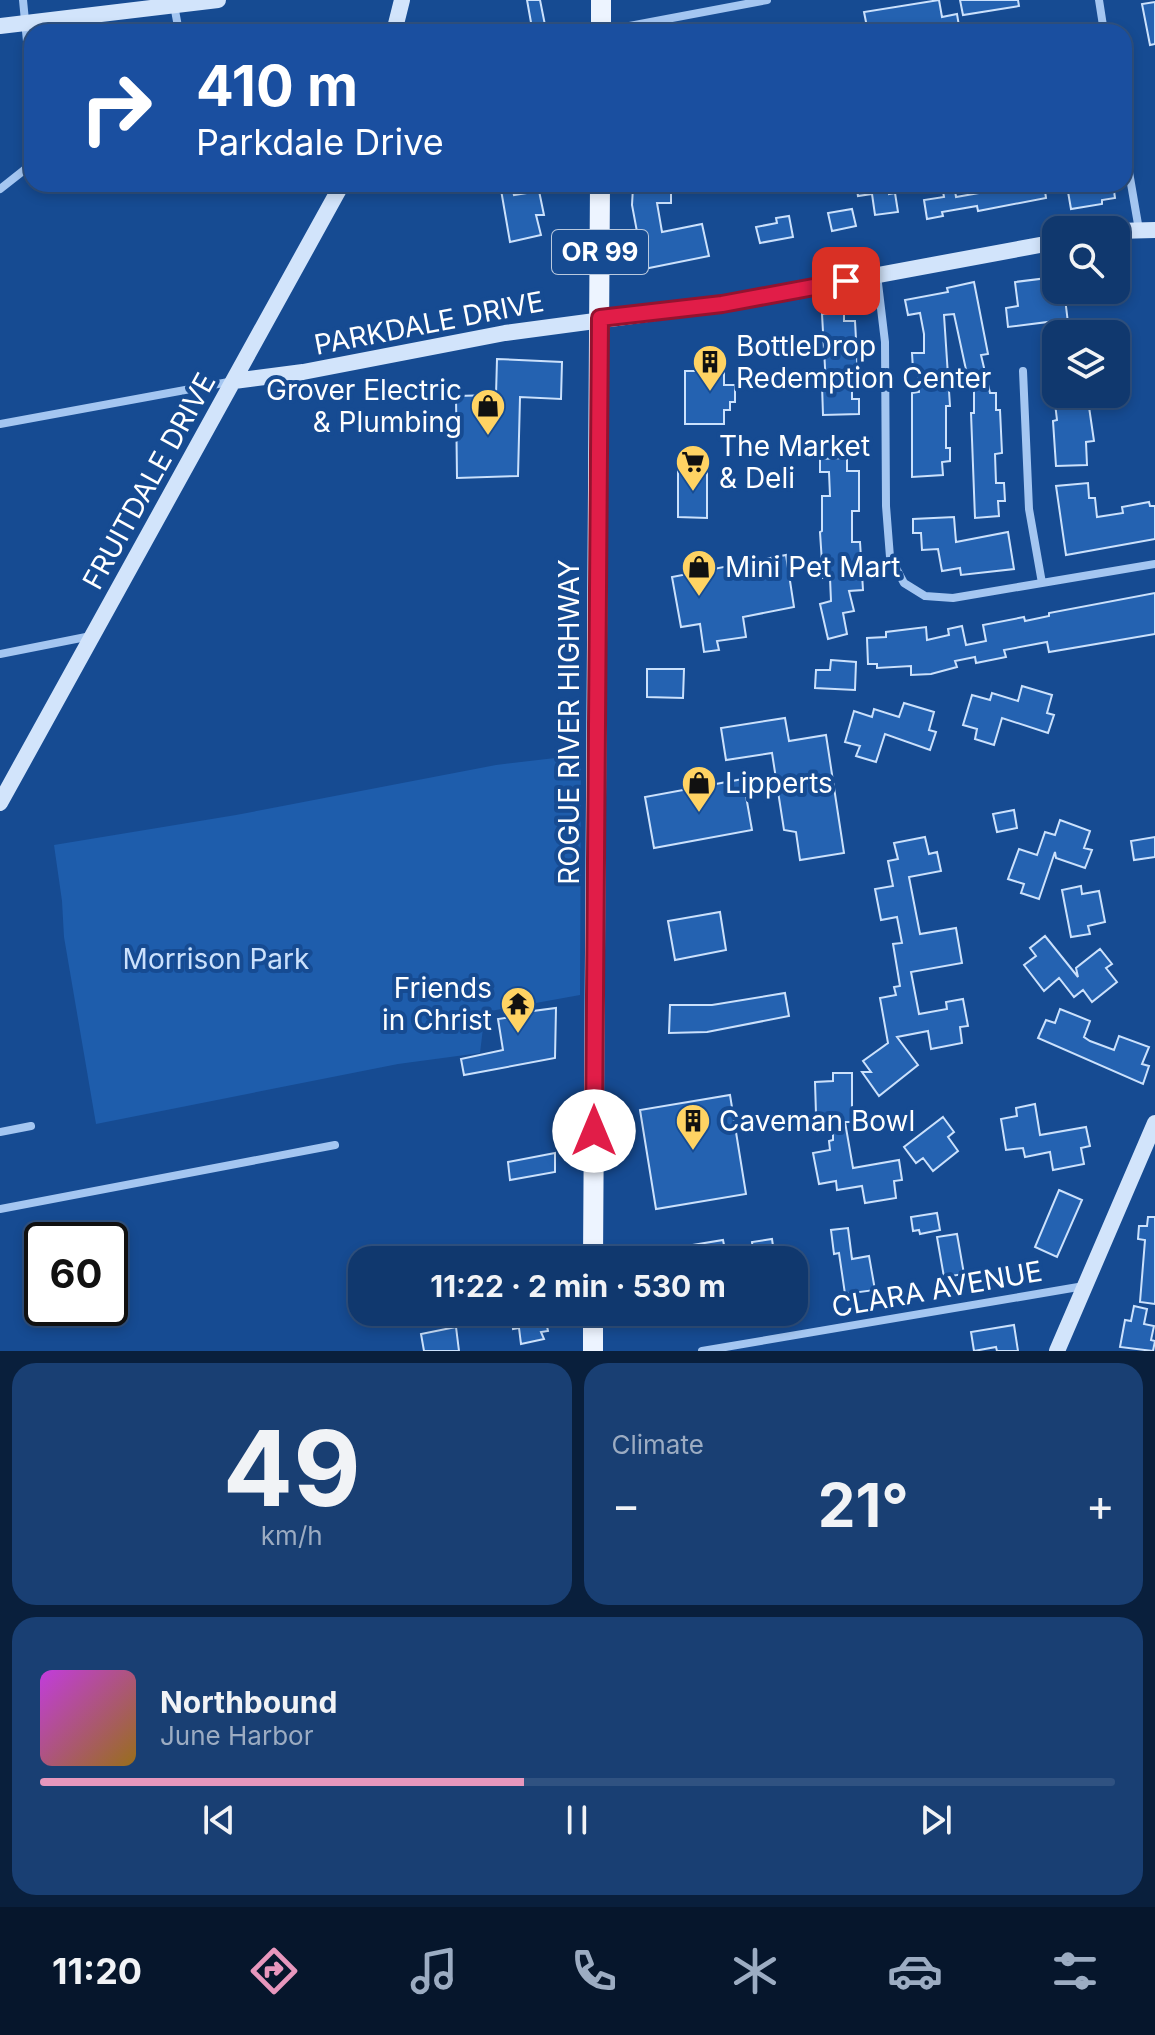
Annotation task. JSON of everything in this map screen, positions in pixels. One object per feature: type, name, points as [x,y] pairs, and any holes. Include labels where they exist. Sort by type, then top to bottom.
[{"type":"main road","points":[[0,26],[218,0]]},
{"type":"main road","points":[[396,24],[402,0]]},
{"type":"main road","points":[[600,24],[601,0]]},
{"type":"main road","name":"FRUITDALE DRIVE","points":[[0,803],[338,192]]},
{"type":"main road","name":"ROGUE RIVER HIGHWAY","points":[[593,1246],[600,192]]},
{"type":"main road","name":"PARKDALE DRIVE","points":[[234,381],[303,372],[600,318],[722,304],[1042,245]]},
{"type":"main road","points":[[1057,1351],[1155,1123]]},
{"type":"main road","points":[[593,1326],[593,1351]]},
{"type":"street","points":[[23,0],[27,22]]},
{"type":"street","points":[[641,24],[767,0]]},
{"type":"street","points":[[1099,0],[1103,24]]},
{"type":"street","points":[[174,3],[178,24]]},
{"type":"street","points":[[0,189],[24,170]]},
{"type":"street","points":[[1132,173],[1147,230]]},
{"type":"street","points":[[877,275],[885,342],[886,506],[890,557],[904,583],[925,596],[953,598],[1155,564]]},
{"type":"street","points":[[1023,371],[1029,509],[1042,583]]},
{"type":"street","name":"PARKDALE DRIVE","points":[[0,424],[234,381]]},
{"type":"street","points":[[0,654],[92,636]]},
{"type":"street","points":[[0,1132],[31,1126]]},
{"type":"street","points":[[0,1209],[335,1145]]},
{"type":"street","name":"CLARA AVENUE","points":[[702,1351],[1085,1286]]},
{"type":"green space","name":"Morrison Park","points":[[581,755],[580,995],[485,1012],[480,1053],[398,1064],[96,1124],[64,937],[54,845],[236,815],[496,765]]},
{"type":"building","points":[[527,0],[540,0],[545,24],[531,24]]},
{"type":"building","points":[[939,0],[942,17],[957,14],[959,24],[866,24],[864,12]]},
{"type":"building","points":[[960,0],[1018,0],[1019,6],[963,15]]},
{"type":"building","points":[[1155,2],[1155,44],[1150,45],[1142,4]]},
{"type":"building","points":[[501,192],[513,192],[514,195],[539,192],[544,215],[536,215],[541,235],[510,242]]},
{"type":"building","points":[[633,192],[671,192],[671,203],[657,203],[662,232],[702,224],[709,256],[644,269],[632,205]]},
{"type":"building","points":[[857,192],[895,193],[898,212],[875,215],[872,194],[858,196]]},
{"type":"building","points":[[943,192],[955,192],[956,197],[985,192],[1045,192],[1046,198],[978,211],[977,206],[942,212],[943,216],[927,219],[924,200],[944,197]]},
{"type":"building","points":[[1068,192],[1114,192],[1115,198],[1102,200],[1102,204],[1071,209]]},
{"type":"building","points":[[852,209],[856,226],[832,231],[828,213]]},
{"type":"building","points":[[789,216],[793,237],[760,243],[756,227],[777,223],[776,218]]},
{"type":"building","points":[[1042,279],[1042,304],[1066,304],[1068,320],[1042,320],[1042,323],[1008,327],[1006,308],[1018,306],[1015,282]]},
{"type":"building","points":[[974,282],[988,354],[981,355],[990,393],[996,393],[996,410],[1000,410],[1002,453],[995,454],[996,483],[1004,483],[1005,501],[998,501],[999,516],[975,518],[971,413],[974,413],[974,378],[968,379],[954,314],[944,315],[950,406],[946,406],[946,448],[950,448],[950,461],[942,462],[943,475],[912,477],[912,393],[919,392],[918,370],[913,370],[912,353],[924,353],[924,334],[920,313],[908,315],[905,300],[948,292],[947,288]]},
{"type":"building","points":[[844,313],[844,321],[855,321],[858,376],[852,377],[852,399],[859,399],[859,414],[823,415],[822,385],[826,385],[822,314]]},
{"type":"building","name":"Grover Electric & Plumbing","points":[[497,359],[562,362],[561,399],[520,397],[518,476],[457,478],[456,396],[496,395]]},
{"type":"building","name":"BottleDrop Redemption Center","points":[[685,371],[724,371],[724,385],[735,385],[735,402],[730,402],[730,410],[724,410],[724,424],[685,424]]},
{"type":"building","points":[[1056,408],[1089,408],[1094,441],[1086,442],[1087,465],[1056,466],[1053,421],[1057,420]]},
{"type":"building","points":[[847,458],[847,471],[859,471],[859,511],[852,511],[852,542],[860,542],[863,590],[849,591],[854,611],[843,613],[847,634],[828,639],[820,604],[831,601],[830,578],[823,578],[820,532],[822,496],[830,496],[829,472],[820,472],[820,459]]},
{"type":"building","name":"The Market & Deli","points":[[678,469],[707,469],[707,518],[678,517]]},
{"type":"building","points":[[1088,483],[1089,498],[1095,498],[1097,517],[1123,513],[1122,507],[1149,502],[1150,506],[1155,506],[1155,539],[1066,555],[1056,486]]},
{"type":"building","points":[[954,517],[956,542],[1008,532],[1014,569],[961,575],[960,568],[942,571],[938,549],[922,550],[921,533],[913,533],[913,519]]},
{"type":"building","points":[[786,555],[794,607],[743,617],[746,637],[717,641],[719,650],[704,652],[700,624],[681,627],[672,577]]},
{"type":"building","points":[[1155,593],[1155,634],[1049,652],[1047,642],[1004,650],[1006,657],[976,663],[975,657],[955,661],[957,667],[931,674],[911,675],[911,666],[877,668],[877,664],[868,664],[867,638],[886,637],[886,632],[926,627],[927,640],[949,635],[948,629],[962,626],[966,645],[986,641],[983,625],[1024,617],[1025,621],[1049,616],[1049,613]]},
{"type":"building","points":[[831,660],[856,662],[855,690],[815,688],[816,670],[830,670]]},
{"type":"building","points":[[647,669],[684,669],[683,698],[647,697]]},
{"type":"building","points":[[1022,686],[1052,695],[1047,713],[1054,715],[1048,733],[1002,718],[994,745],[975,739],[977,729],[963,725],[972,695],[990,700],[992,693],[1018,701]]},
{"type":"building","points":[[904,703],[934,712],[929,730],[936,732],[930,750],[885,734],[876,762],[856,756],[860,746],[845,742],[854,711],[872,717],[874,709],[899,717]]},
{"type":"building","points":[[785,718],[789,741],[826,735],[844,853],[800,860],[796,832],[784,830],[772,753],[726,760],[721,728]]},
{"type":"building","name":"Lipperts","points":[[743,779],[752,830],[654,848],[645,797]]},
{"type":"building","points":[[1014,810],[1017,828],[997,832],[993,814]]},
{"type":"building","points":[[1060,820],[1090,831],[1084,848],[1092,850],[1085,868],[1056,858],[1055,852],[1039,899],[1021,893],[1024,884],[1008,879],[1019,849],[1037,855],[1045,832],[1055,835]]},
{"type":"building","points":[[925,837],[929,854],[937,852],[941,871],[909,877],[920,934],[956,928],[962,963],[911,972],[919,1014],[947,1009],[946,1002],[963,999],[968,1026],[960,1027],[962,1043],[931,1049],[928,1031],[897,1037],[918,1065],[879,1096],[862,1072],[871,1072],[863,1061],[888,1043],[880,998],[896,995],[894,987],[900,986],[893,944],[902,943],[897,917],[881,920],[875,889],[893,886],[888,861],[898,859],[894,843]]},
{"type":"building","points":[[1155,837],[1155,857],[1134,860],[1131,841]]},
{"type":"building","points":[[1081,886],[1082,894],[1099,891],[1105,922],[1088,926],[1090,934],[1071,937],[1062,890]]},
{"type":"building","points":[[720,912],[726,950],[675,960],[668,921]]},
{"type":"building","points":[[1045,936],[1078,977],[1076,968],[1100,949],[1112,964],[1106,968],[1117,982],[1092,1002],[1083,990],[1074,997],[1059,978],[1044,991],[1024,965],[1036,956],[1030,948]]},
{"type":"building","points":[[785,993],[789,1016],[707,1032],[669,1033],[670,1005],[712,1005]]},
{"type":"building","points":[[556,1008],[555,1058],[464,1075],[461,1059],[503,1050],[498,1019]]},
{"type":"building","points":[[1060,1009],[1090,1021],[1084,1037],[1090,1041],[1114,1050],[1119,1036],[1149,1047],[1142,1064],[1149,1066],[1143,1084],[1038,1038],[1046,1020],[1055,1023]]},
{"type":"building","points":[[833,1073],[852,1073],[852,1122],[845,1122],[853,1168],[899,1160],[902,1180],[894,1181],[896,1198],[865,1203],[862,1186],[837,1190],[836,1181],[819,1184],[813,1153],[830,1150],[833,1114],[816,1114],[815,1082],[833,1081]]},
{"type":"building","name":"Caveman Bowl","points":[[730,1095],[746,1194],[656,1209],[640,1110]]},
{"type":"building","points":[[1035,1104],[1040,1135],[1086,1127],[1090,1146],[1081,1148],[1084,1164],[1053,1170],[1050,1152],[1025,1157],[1023,1148],[1006,1150],[1001,1119],[1017,1116],[1016,1108]]},
{"type":"building","points":[[943,1117],[954,1132],[948,1137],[958,1151],[933,1171],[923,1158],[916,1163],[904,1147]]},
{"type":"building","points":[[555,1153],[555,1172],[510,1180],[508,1162]]},
{"type":"building","points":[[1059,1190],[1082,1200],[1057,1257],[1035,1247]]},
{"type":"building","points":[[937,1213],[940,1230],[920,1234],[919,1230],[913,1231],[911,1217]]},
{"type":"building","points":[[1148,1217],[1155,1217],[1155,1304],[1140,1302],[1145,1240],[1138,1239],[1139,1226],[1147,1226]]},
{"type":"building","points":[[848,1228],[852,1259],[869,1256],[875,1290],[845,1294],[839,1253],[834,1254],[831,1230]]},
{"type":"building","points":[[957,1234],[964,1274],[944,1277],[937,1237]]},
{"type":"building","points":[[772,1239],[773,1246],[752,1246],[752,1242]]},
{"type":"building","points":[[723,1240],[724,1246],[687,1246]]},
{"type":"building","points":[[1134,1306],[1147,1309],[1144,1324],[1154,1326],[1151,1340],[1155,1341],[1153,1351],[1120,1347],[1125,1320],[1131,1321]]},
{"type":"building","points":[[1014,1325],[1018,1351],[997,1351],[996,1347],[974,1351],[971,1332]]},
{"type":"building","points":[[513,1326],[547,1326],[548,1331],[541,1332],[544,1339],[521,1344],[519,1328],[513,1329]]},
{"type":"building","points":[[456,1327],[459,1351],[424,1351],[421,1334]]},
{"type":"place","name":"BottleDrop Redemption Center","points":[[710,393]]},
{"type":"place","name":"Grover Electric & Plumbing","points":[[488,437]]},
{"type":"place","name":"The Market & Deli","points":[[693,493]]},
{"type":"place","name":"Mini Pet Mart","points":[[699,598]]},
{"type":"place","name":"Lipperts","points":[[699,814]]},
{"type":"place","name":"Friends in Christ","points":[[518,1035]]},
{"type":"place","name":"Caveman Bowl","points":[[693,1152]]},
{"type":"route","points":[[594,1131],[600,318],[722,304],[846,281]]}]
